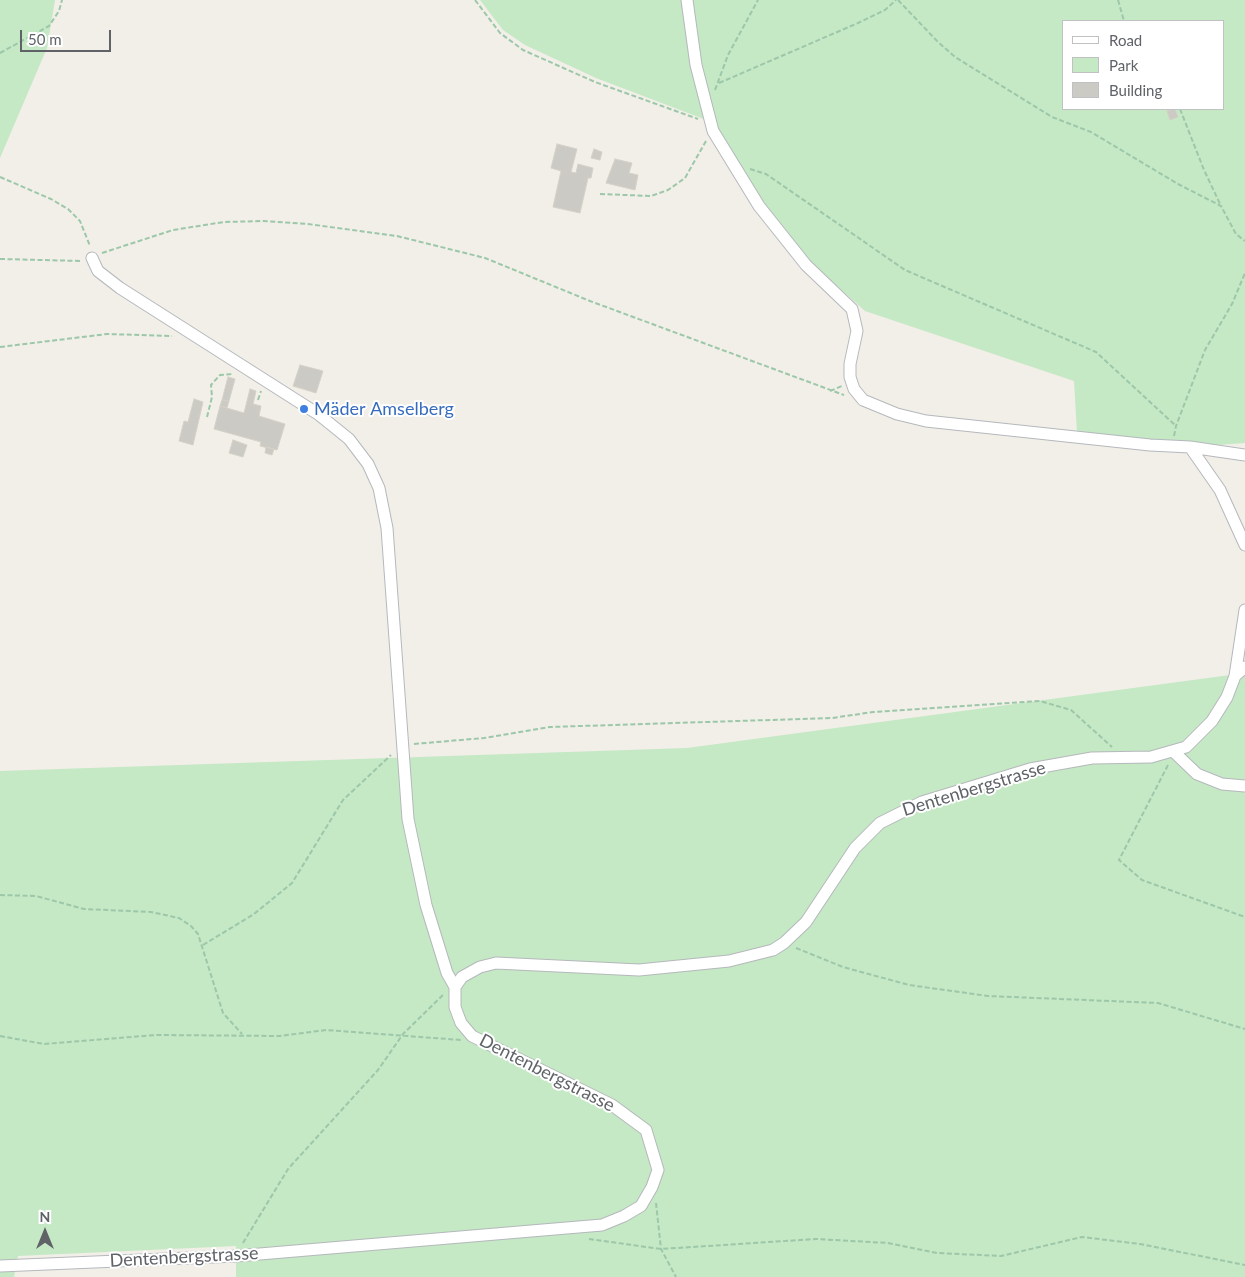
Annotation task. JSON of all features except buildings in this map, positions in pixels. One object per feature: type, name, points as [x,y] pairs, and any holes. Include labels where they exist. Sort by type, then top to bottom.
[{"type":"street","points":[[687,0],[696,65],[712,126],[733,165],[759,206],[806,264],[852,309],[857,331],[850,364],[850,377],[854,389],[863,400],[897,414],[926,421],[1150,445],[1172,445],[1245,455]]},
{"type":"street","points":[[92,258],[98,271],[120,288],[310,408],[344,433],[361,453],[376,480],[382,499],[387,528],[406,802],[412,841],[426,905],[447,973],[455,987]]},
{"type":"street","points":[[1190,447],[1220,490],[1245,545]]},
{"type":"street","points":[[1235,676],[1245,610]]},
{"type":"street","name":"Dentenbergstrasse","points":[[0,1266],[236,1256],[602,1225],[624,1216],[641,1206],[652,1187],[658,1170],[646,1130],[612,1105],[472,1036],[461,1023],[455,1007],[455,987],[468,973],[496,963],[614,969],[659,969],[729,961],[759,954],[784,944],[806,922],[865,836],[890,817],[922,802],[1030,769],[1092,758],[1119,756],[1151,757],[1174,752],[1191,743],[1212,721],[1227,697],[1235,676],[1245,667]]},
{"type":"street","points":[[1174,752],[1197,774],[1222,784],[1245,786]]},
{"type":"path","points":[[0,53],[49,26],[59,11],[62,0]]},
{"type":"path","points":[[475,0],[500,33],[523,50],[621,92],[712,126],[685,178],[668,190],[651,196],[600,194]]},
{"type":"path","points":[[707,108],[719,83],[728,55],[758,0]]},
{"type":"path","points":[[719,83],[858,23],[885,10],[898,0],[938,42],[955,56],[1052,117],[1091,132],[1178,184],[1221,206]]},
{"type":"path","points":[[1118,0],[1124,20]]},
{"type":"path","points":[[1180,110],[1204,170],[1221,206],[1236,234],[1245,241]]},
{"type":"path","points":[[733,165],[766,174],[905,270],[1096,352],[1176,426]]},
{"type":"path","points":[[0,177],[51,199],[68,209],[84,227],[92,258]]},
{"type":"path","points":[[0,259],[76,261],[92,258],[109,250],[174,230],[224,222],[263,221],[308,224],[396,236],[486,258],[599,304],[830,390],[863,400]]},
{"type":"path","points":[[1172,445],[1176,426],[1205,350],[1232,304],[1245,273]]},
{"type":"path","points":[[0,347],[107,334],[180,336]]},
{"type":"path","points":[[207,418],[212,397],[211,385],[220,375],[253,372]]},
{"type":"path","points":[[203,945],[254,914],[292,883],[344,800],[402,745],[484,738],[550,727],[832,718],[874,712],[1040,701],[1071,710],[1109,743],[1119,756]]},
{"type":"path","points":[[1174,752],[1119,860],[1142,880],[1245,917]]},
{"type":"path","points":[[0,895],[36,896],[84,909],[151,912],[179,918],[191,926],[203,945],[223,1014],[242,1034]]},
{"type":"path","points":[[784,944],[843,966],[908,985],[988,996],[1158,1003],[1245,1028]]},
{"type":"path","points":[[236,1256],[288,1169],[378,1070],[403,1034],[442,996],[455,987]]},
{"type":"path","points":[[0,1036],[44,1044],[156,1035],[242,1034],[280,1036],[326,1030],[403,1034],[483,1042]]},
{"type":"path","points":[[652,1187],[659,1217],[661,1249],[676,1277]]},
{"type":"path","points":[[585,1238],[661,1249],[816,1240],[888,1243],[937,1253],[1000,1256],[1082,1237],[1140,1244],[1245,1265]]},
{"type":"green space","points":[[0,0],[55,0],[47,48],[0,158]]},
{"type":"green space","points":[[480,0],[683,0],[709,121],[596,78],[525,45],[503,30]]},
{"type":"green space","points":[[690,0],[1245,0],[1245,443],[1190,447],[1077,432],[1074,381],[865,311],[809,261],[762,203],[715,130],[699,64]]},
{"type":"green space","points":[[1245,673],[1245,1277],[236,1277],[236,1246],[18,1256],[14,1277],[0,1277],[0,771],[687,748]]},
{"type":"place","name":"Mäder Amselberg","points":[[304,409]]}]
